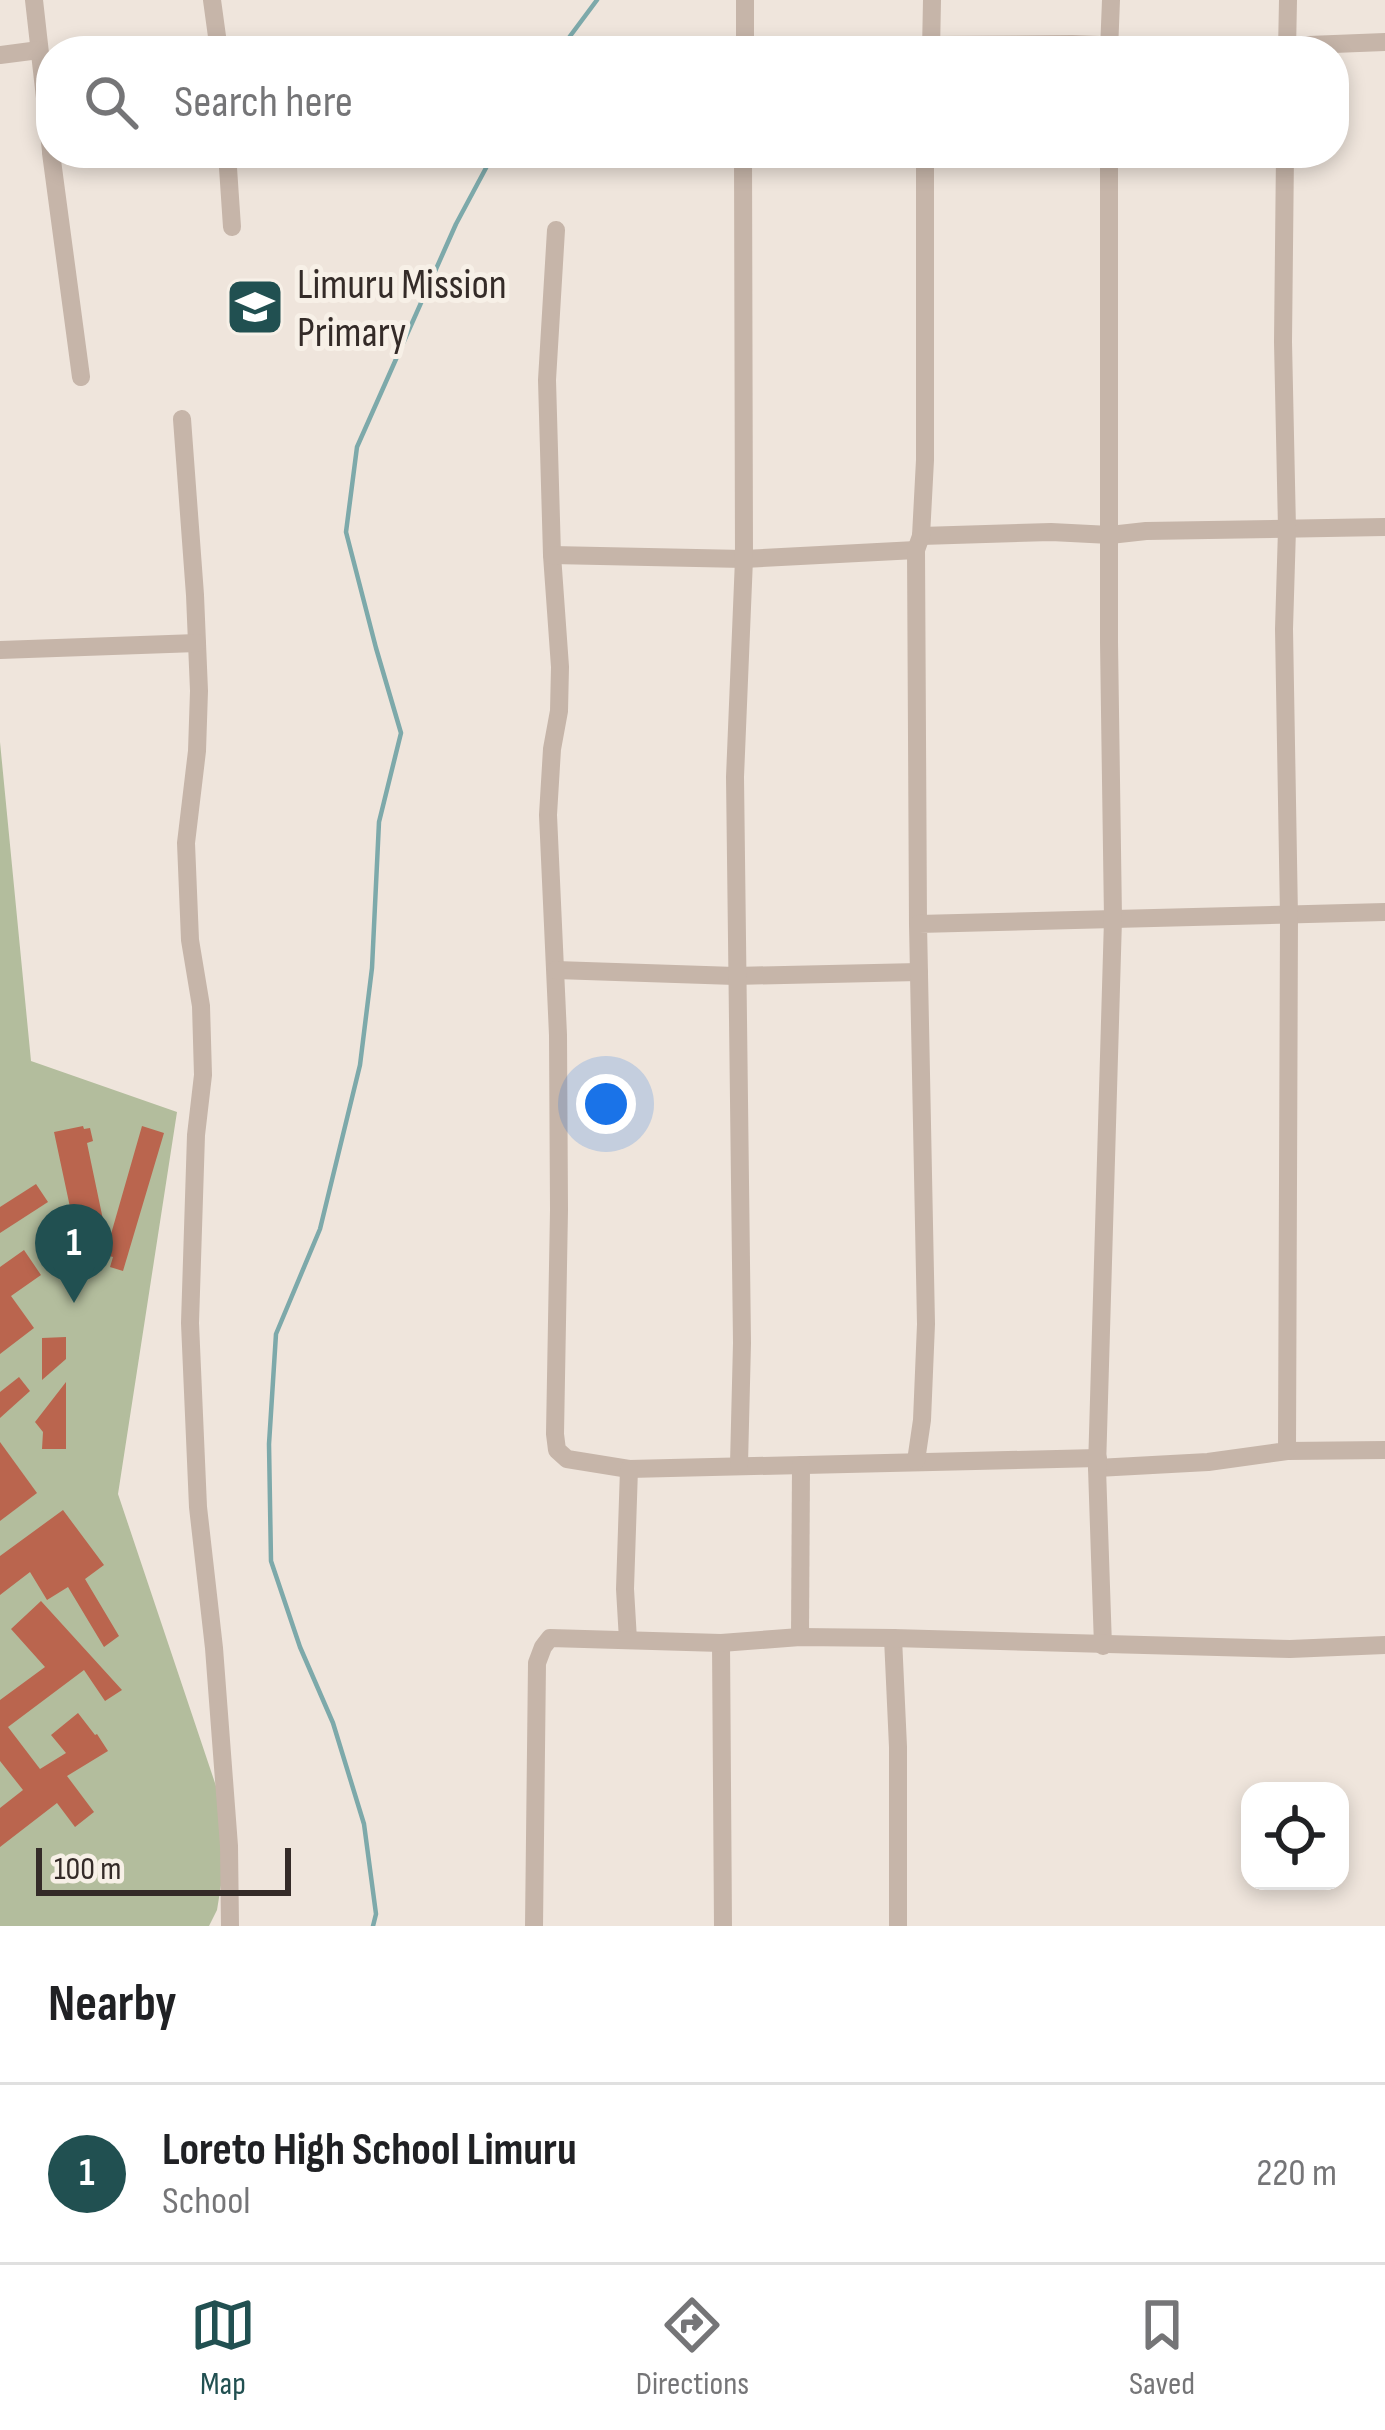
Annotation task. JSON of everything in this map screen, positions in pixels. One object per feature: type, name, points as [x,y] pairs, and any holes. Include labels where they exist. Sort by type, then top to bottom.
[{"type":"street","points":[[34,0],[38,36]]},
{"type":"street","points":[[212,0],[217,36]]},
{"type":"street","points":[[745,0],[745,36]]},
{"type":"street","points":[[931,36],[932,0]]},
{"type":"street","points":[[1110,36],[1111,0]]},
{"type":"street","points":[[1287,36],[1288,0]]},
{"type":"street","points":[[1349,45],[1385,42]]},
{"type":"street","points":[[0,55],[36,50]]},
{"type":"street","points":[[53,168],[81,377]]},
{"type":"street","points":[[227,168],[232,227]]},
{"type":"street","points":[[740,1464],[735,777],[743,559],[742,168]]},
{"type":"street","points":[[916,1460],[926,1341],[918,923],[925,168]]},
{"type":"street","points":[[1102,1646],[1098,1463],[1113,919],[1109,168]]},
{"type":"street","points":[[1285,168],[1287,1451]]},
{"type":"street","points":[[556,230],[547,380],[560,668],[548,815],[556,970],[557,1450],[567,1459],[629,1469],[916,1460],[1208,1462],[1287,1451],[1385,1450]]},
{"type":"street","points":[[182,419],[197,643],[197,751],[186,843],[190,940],[201,1006],[202,1075],[190,1323],[198,1507],[229,1846],[230,1926]]},
{"type":"street","points":[[552,555],[743,559],[1051,532],[1109,535],[1385,527]]},
{"type":"street","points":[[0,650],[197,643]]},
{"type":"street","points":[[918,923],[1385,913]]},
{"type":"street","points":[[556,970],[736,976],[919,972]]},
{"type":"street","points":[[800,1637],[801,1465]]},
{"type":"street","points":[[628,1640],[629,1469]]},
{"type":"street","points":[[534,1926],[537,1663],[550,1639],[721,1643],[800,1637],[893,1638],[1290,1649],[1385,1645]]},
{"type":"street","points":[[893,1638],[898,1926]]},
{"type":"street","points":[[721,1643],[723,1926]]},
{"type":"green space","points":[[0,742],[31,1061],[177,1112],[118,1494],[216,1786],[224,1867],[217,1910],[209,1926],[0,1926]]},
{"type":"building","points":[[142,1126],[164,1133],[123,1271],[110,1267],[113,1257],[105,1255]]},
{"type":"building","points":[[90,1128],[93,1141],[87,1143],[106,1234],[77,1240],[54,1132]]},
{"type":"building","points":[[36,1184],[48,1202],[0,1233],[0,1207]]},
{"type":"building","points":[[24,1250],[41,1275],[11,1296],[34,1328],[0,1354],[0,1267]]},
{"type":"building","points":[[66,1337],[66,1359],[42,1380],[42,1338]]},
{"type":"building","points":[[19,1377],[30,1391],[0,1418],[0,1392]]},
{"type":"building","points":[[66,1382],[66,1449],[42,1449],[43,1432],[35,1422]]},
{"type":"building","points":[[0,1442],[37,1493],[0,1521]]},
{"type":"building","points":[[63,1510],[104,1565],[85,1579],[119,1636],[104,1647],[68,1587],[47,1600],[30,1572],[0,1595],[0,1556]]},
{"type":"building","points":[[41,1601],[122,1690],[105,1701],[84,1670],[8,1727],[40,1769],[66,1753],[51,1735],[78,1713],[108,1751],[67,1776],[94,1812],[75,1827],[57,1803],[0,1847],[0,1808],[23,1790],[0,1761],[0,1700],[45,1667],[11,1629]]},
{"type":"waterway","points":[[570,36],[597,0]]},
{"type":"waterway","points":[[373,1926],[376,1914],[364,1824],[333,1723],[300,1647],[271,1561],[269,1444],[276,1334],[320,1229],[360,1065],[372,968],[379,822],[401,733],[346,532],[357,447],[456,224],[486,168]]},
{"type":"place","name":"Limuru Mission Primary","points":[[255,307]]},
{"type":"place","name":"Loreto High School Limuru","points":[[74,1303]]}]
